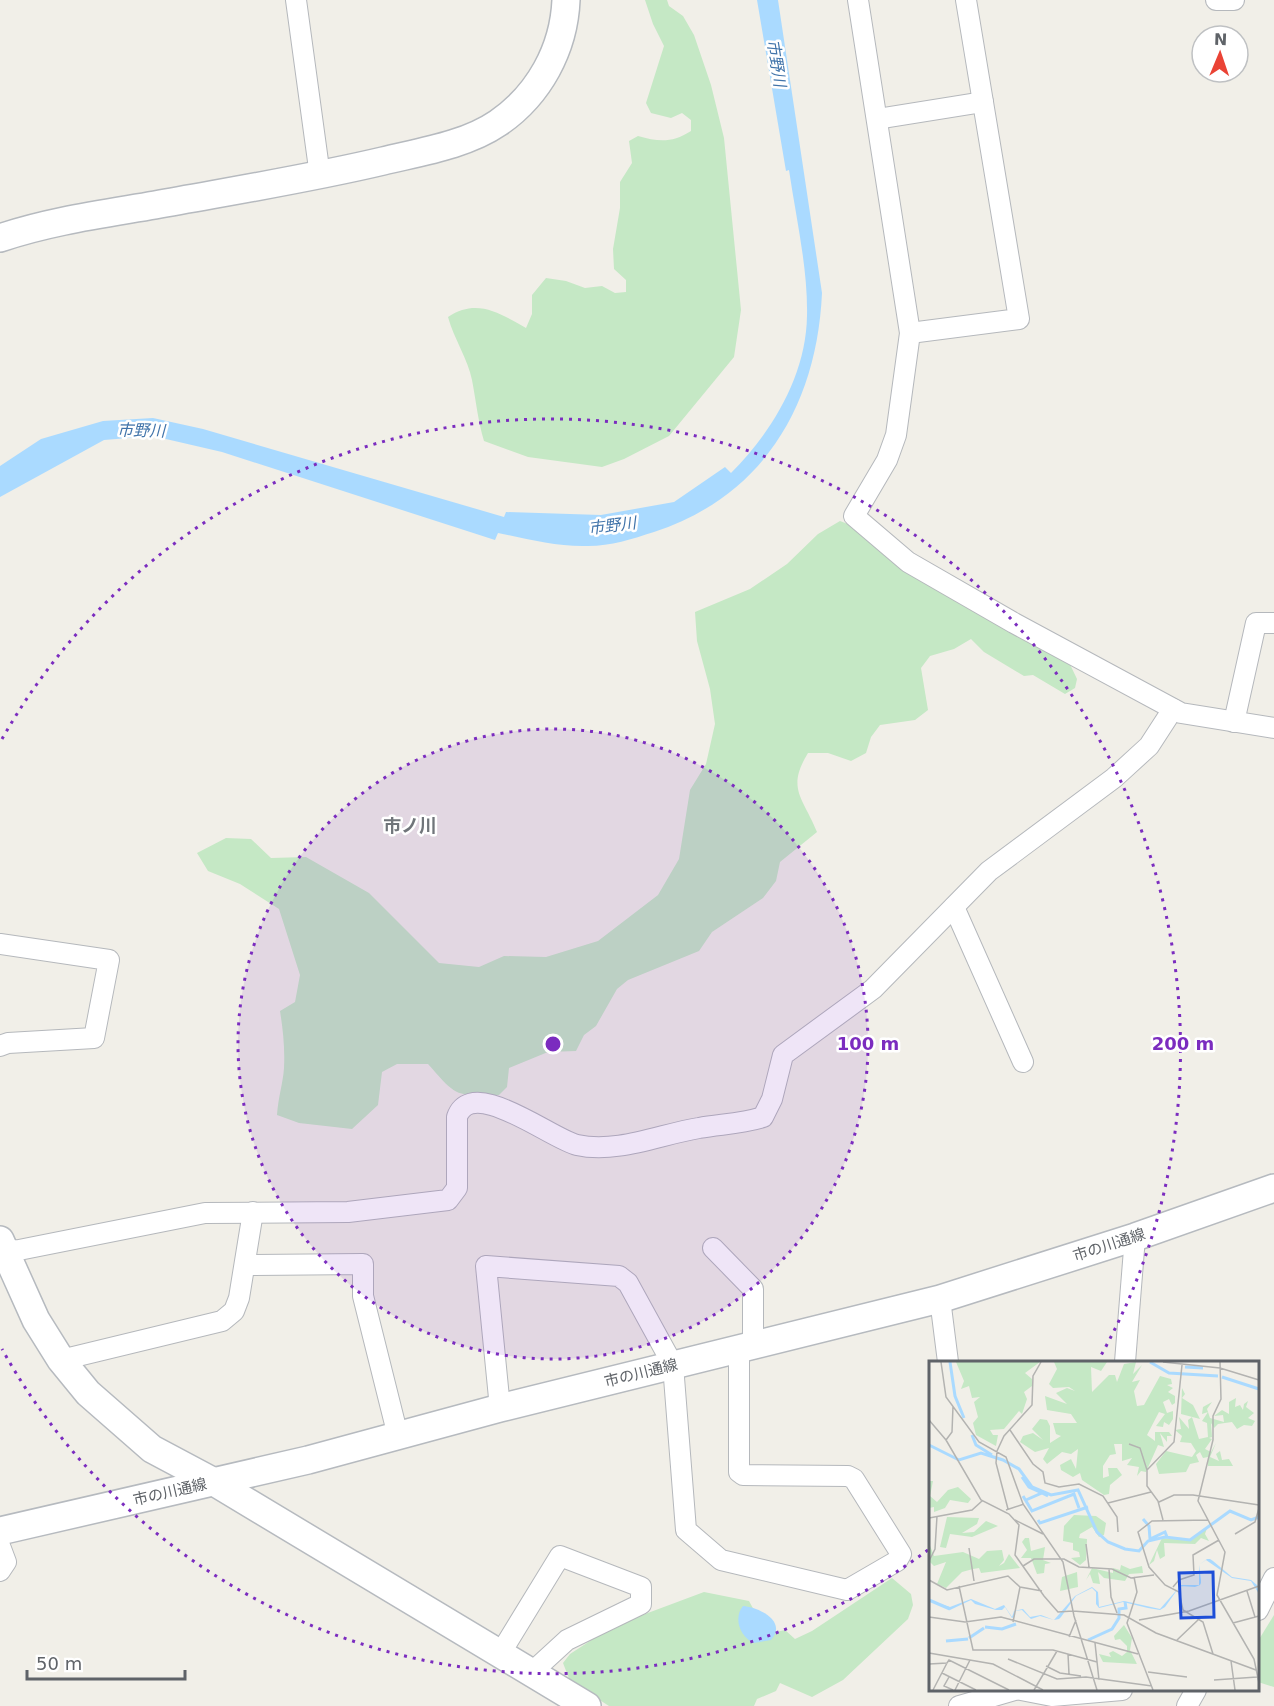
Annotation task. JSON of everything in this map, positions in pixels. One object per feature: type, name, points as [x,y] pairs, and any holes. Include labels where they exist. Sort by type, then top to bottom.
[{"type":"street","points":[[296,0],[320,176]]},
{"type":"street","points":[[0,238],[57,222],[320,176],[454,142],[498,123],[526,99],[544,76],[559,42],[566,0]]},
{"type":"street","points":[[858,0],[910,333],[896,435],[887,460],[854,516],[908,562],[1173,709],[1181,713],[1274,728]]},
{"type":"street","points":[[910,333],[1019,319],[966,0]]},
{"type":"street","points":[[1216,0],[1234,0]]},
{"type":"street","points":[[877,119],[982,102]]},
{"type":"street","points":[[1234,722],[1256,623],[1274,623]]},
{"type":"street","points":[[1,1247],[19,1250],[206,1213],[348,1212],[448,1200],[457,1188],[457,1117],[459,1110],[468,1104],[478,1102],[500,1106],[559,1139],[579,1146],[603,1147],[700,1128],[742,1124],[763,1117],[772,1099],[783,1055],[873,989],[989,871],[1114,778],[1149,746],[1173,709]]},
{"type":"street","points":[[954,907],[1023,1062]]},
{"type":"street","points":[[0,944],[109,960],[94,1038],[8,1043],[0,1046]]},
{"type":"street","name":"市の川通線","points":[[0,1531],[214,1482],[500,1408],[940,1299],[1135,1237],[1274,1188]]},
{"type":"street","points":[[61,1360],[222,1321],[234,1311],[239,1299],[253,1212]]},
{"type":"street","points":[[1125,1361],[1135,1237]]},
{"type":"street","points":[[1,1247],[36,1320],[61,1360],[88,1393],[152,1449],[214,1482],[587,1706]]},
{"type":"street","points":[[500,1408],[486,1266],[619,1276],[628,1283],[673,1365],[686,1530],[721,1560],[847,1590],[897,1561],[901,1554],[854,1479],[848,1476],[743,1475],[739,1472],[746,1347],[753,1289],[713,1248]]},
{"type":"street","points":[[244,1265],[363,1264],[363,1296],[398,1436]]},
{"type":"street","points":[[940,1299],[948,1361]]},
{"type":"street","points":[[0,1546],[6,1562],[0,1571]]},
{"type":"street","points":[[500,1654],[560,1556],[641,1587],[641,1604],[567,1640],[531,1673]]},
{"type":"street","points":[[1259,1606],[1274,1578]]},
{"type":"street","points":[[959,1706],[1008,1691]]},
{"type":"street","points":[[1030,1691],[1052,1696],[1102,1691]]},
{"type":"street","points":[[1188,1706],[1195,1691]]},
{"type":"green space","points":[[645,0],[667,0],[669,6],[683,16],[694,35],[711,85],[724,138],[741,310],[734,357],[669,436],[624,459],[602,467],[528,457],[484,441],[470,372],[448,317],[459,311],[478,308],[497,313],[526,328],[532,314],[532,295],[546,278],[566,281],[585,288],[602,286],[615,293],[626,292],[626,280],[614,269],[613,249],[620,208],[620,182],[632,163],[629,141],[638,136],[659,140],[671,139],[691,131],[691,120],[682,113],[671,118],[651,113],[646,103],[664,46]]},
{"type":"green space","points":[[840,521],[853,526],[1066,656],[1077,679],[1075,688],[1065,694],[1033,675],[1024,676],[984,652],[971,639],[954,649],[930,656],[921,668],[928,710],[915,720],[880,725],[871,737],[866,753],[851,761],[828,753],[808,753],[801,765],[797,785],[817,832],[780,862],[776,881],[763,898],[712,932],[699,951],[628,980],[617,989],[596,1026],[584,1035],[576,1051],[548,1052],[509,1068],[507,1087],[499,1095],[473,1095],[458,1092],[445,1083],[428,1064],[397,1064],[382,1072],[378,1105],[352,1129],[299,1123],[277,1115],[284,1061],[280,1011],[295,1002],[300,975],[279,909],[240,884],[208,871],[197,853],[226,838],[251,839],[271,858],[306,857],[369,893],[439,963],[479,967],[504,956],[546,957],[598,941],[658,895],[679,859],[690,790],[706,764],[715,724],[710,689],[697,641],[695,612],[750,589],[787,564],[818,534]]},
{"type":"green space","points":[[892,1578],[911,1594],[913,1605],[908,1619],[843,1680],[812,1697],[780,1683],[776,1691],[757,1699],[754,1706],[609,1706],[570,1681],[563,1663],[570,1654],[613,1626],[704,1592],[749,1601],[767,1634],[785,1630],[795,1639],[812,1631]]},
{"type":"green space","points":[[1274,1615],[1274,1687],[1259,1682],[1259,1639]]},
{"type":"water","name":"市野川","points":[[757,0],[778,0],[822,293],[818,334],[809,372],[796,408],[777,441],[754,470],[726,495],[693,516],[630,540],[597,546],[576,546],[498,533],[495,540],[222,452],[153,436],[104,440],[0,497],[0,466],[41,439],[103,421],[153,418],[203,429],[504,517],[506,512],[601,515],[674,502],[725,467],[731,473],[760,440],[784,402],[800,360],[807,316],[806,280],[801,243],[789,170],[786,171]]},
{"type":"water","points":[[743,1606],[763,1612],[774,1621],[776,1627],[771,1640],[754,1643],[745,1636],[738,1621]]},
{"type":"district","name":"市ノ川","points":[[410,826]]}]
